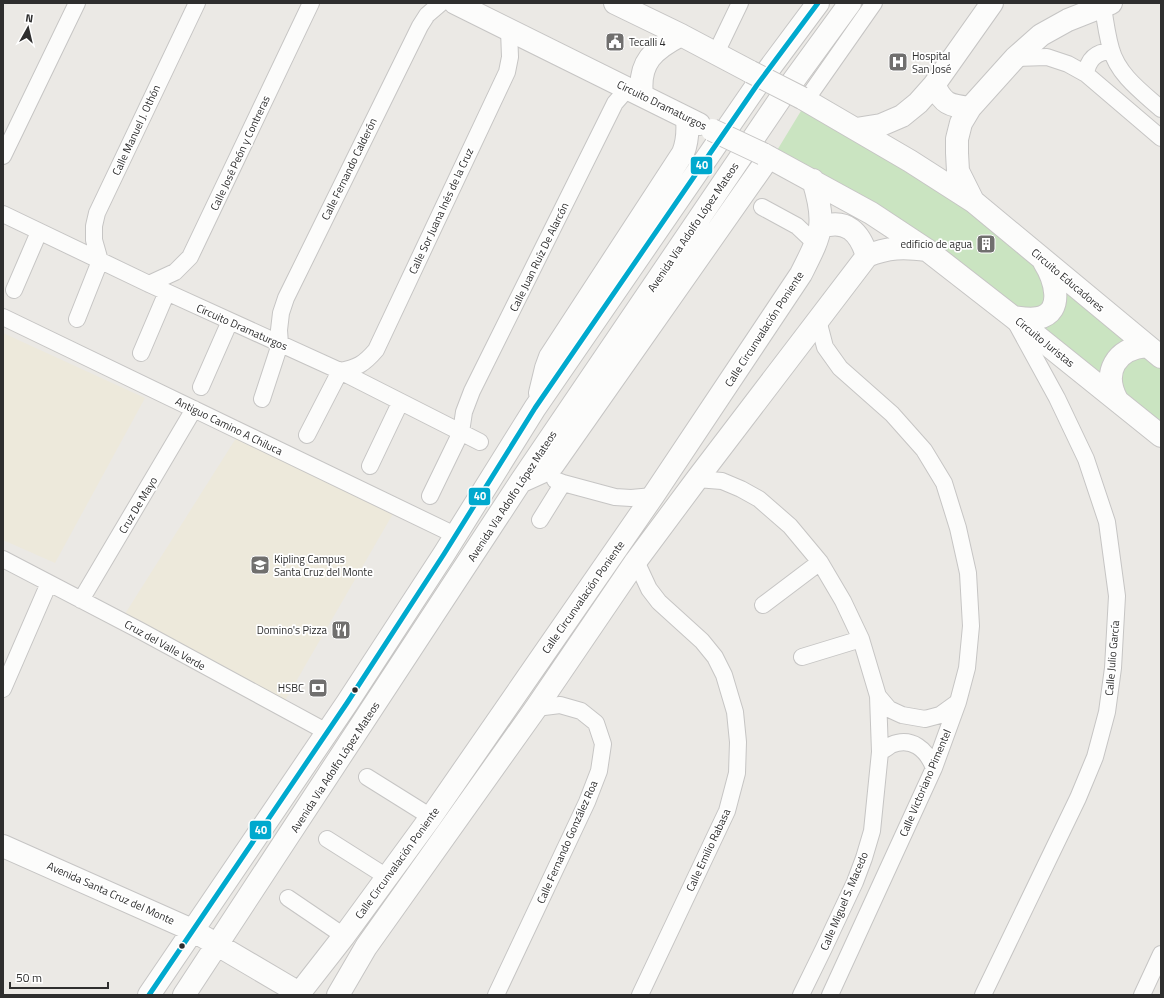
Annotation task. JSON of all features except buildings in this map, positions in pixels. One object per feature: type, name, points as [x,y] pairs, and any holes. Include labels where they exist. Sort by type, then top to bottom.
[{"type":"main road","name":"Circuito Dramaturgos","points":[[455,3],[687,118],[766,155],[871,213],[927,250]]},
{"type":"main road","points":[[149,995],[327,732],[536,408],[757,85],[818,3]]},
{"type":"main road","name":"Avenida Via Adolfo López Mateos","points":[[184,995],[521,481],[780,99],[850,3]]},
{"type":"main road","points":[[856,129],[881,125],[902,116],[918,103],[934,85],[992,3]]},
{"type":"main road","name":"Circuito Educadores","points":[[618,4],[804,99],[910,161],[974,202],[1154,352]]},
{"type":"main road","name":"Circuito Educadores","points":[[974,202],[958,171],[957,153],[957,139],[961,123],[970,108],[1015,58],[1041,35],[1068,20],[1107,5]]},
{"type":"main road","points":[[636,92],[643,69],[650,56],[665,44],[681,35]]},
{"type":"main road","points":[[934,85],[940,97],[947,103],[970,108]]},
{"type":"main road","points":[[536,408],[550,357],[683,153],[688,137],[687,118]]},
{"type":"main road","points":[[521,481],[544,471],[553,465],[766,155]]},
{"type":"main road","name":"Calle Circunvalación Poniente","points":[[299,994],[344,936],[430,817],[653,496],[801,274],[819,236],[821,212],[819,198],[813,180]]},
{"type":"main road","points":[[819,236],[833,224],[850,229],[859,236],[867,256],[881,250],[895,248],[909,247],[927,250]]},
{"type":"main road","name":"Circuito Juristas","points":[[927,250],[1118,400],[1161,436]]},
{"type":"main road","name":"Calle Circunvalación Poniente","points":[[338,995],[366,947],[536,708],[636,561],[697,478],[867,256]]},
{"type":"main road","points":[[1013,317],[1030,319],[1038,318],[1045,316],[1051,311],[1056,294],[1054,282],[1051,272],[1042,258]]},
{"type":"main road","points":[[1118,400],[1112,391],[1111,381],[1112,370],[1116,361],[1124,352],[1135,347],[1154,352]]},
{"type":"main road","name":"Avenida Santa Cruz del Monte","points":[[3,846],[192,930],[218,944],[299,994]]},
{"type":"street","points":[[3,156],[77,3]]},
{"type":"street","name":"Calle Manuel J. Othón","points":[[100,261],[94,240],[94,226],[97,213],[197,3]]},
{"type":"street","name":"Calle José Peón y Contreras","points":[[149,284],[175,272],[190,257],[311,3]]},
{"type":"street","name":"Calle Fernando Calderón","points":[[262,399],[280,344],[279,330],[281,313],[286,298],[420,26],[427,15],[441,3]]},
{"type":"street","points":[[716,54],[740,3]]},
{"type":"street","points":[[804,99],[874,3]]},
{"type":"street","points":[[1107,5],[1111,51],[1129,80],[1161,109]]},
{"type":"street","name":"Calle Sor Juana Inés de la Cruz","points":[[340,372],[356,368],[368,360],[376,350],[507,72],[510,57],[509,30]]},
{"type":"street","points":[[1086,74],[1090,60],[1096,54],[1103,51],[1111,51]]},
{"type":"street","points":[[1015,58],[1047,57],[1068,64],[1086,74],[1161,138]]},
{"type":"street","name":"Calle Juan Ruíz De Alarcón","points":[[430,496],[461,432],[464,412],[472,391],[615,103],[622,95],[636,92]]},
{"type":"street","points":[[762,206],[797,226],[819,236]]},
{"type":"street","name":"Circuito Dramaturgos","points":[[3,214],[149,284],[340,372],[480,442]]},
{"type":"street","points":[[14,290],[40,232]]},
{"type":"street","points":[[77,319],[100,261]]},
{"type":"street","points":[[141,353],[167,292]]},
{"type":"street","name":"Antiguo Camino A Chiluca","points":[[3,317],[455,535]]},
{"type":"street","name":"Calle Julio García","points":[[983,995],[1078,798],[1095,757],[1107,712],[1113,668],[1116,603],[1107,522],[1086,459],[1057,398],[1013,317]]},
{"type":"street","name":"Calle Victoriano Pimentel","points":[[818,320],[826,347],[840,368],[892,414],[924,450],[944,483],[958,528],[968,573],[971,626],[967,668],[958,702],[934,768],[830,995]]},
{"type":"street","points":[[201,387],[230,321]]},
{"type":"street","points":[[307,435],[340,372]]},
{"type":"street","points":[[370,466],[400,403]]},
{"type":"street","name":"Cruz De Mayo","points":[[81,600],[194,410]]},
{"type":"street","name":"Calle Miguel S. Macedo","points":[[697,478],[722,481],[759,499],[790,526],[820,562],[844,601],[861,640],[878,696],[880,752],[872,831],[864,858],[854,882],[801,995]]},
{"type":"street","points":[[540,520],[559,481],[615,497],[631,498],[653,496]]},
{"type":"street","name":"Cruz del Valle Verde","points":[[3,559],[327,732]]},
{"type":"street","name":"Calle Emilio Rabasa","points":[[636,561],[649,589],[660,602],[702,641],[715,657],[724,675],[735,712],[738,742],[737,773],[726,811],[640,995]]},
{"type":"street","points":[[763,604],[820,562]]},
{"type":"street","points":[[3,689],[49,583]]},
{"type":"street","points":[[802,657],[861,640]]},
{"type":"street","points":[[878,696],[889,709],[902,715],[925,719],[940,715],[958,702]]},
{"type":"street","name":"Calle Fernando González Roa","points":[[496,995],[587,802],[599,771],[603,744],[596,723],[581,711],[560,705],[536,708]]},
{"type":"street","points":[[880,752],[892,745],[903,743],[916,745],[925,751],[931,759],[934,768]]},
{"type":"street","points":[[367,777],[430,817]]},
{"type":"street","points":[[328,839],[387,876]]},
{"type":"street","points":[[288,898],[344,936]]},
{"type":"street","points":[[1142,995],[1161,954]]},
{"type":"shaded area","points":[[3,333],[145,398],[55,563],[3,540]]},
{"type":"shaded area","name":"Kipling Campus Santa Cruz del Monte","points":[[238,435],[394,512],[283,704],[123,617]]},
{"type":"green space","points":[[807,101],[910,161],[1161,356],[1161,429],[1125,399],[773,157]]},
{"type":"transit line","name":"40","points":[[149,995],[347,703],[444,554],[535,408],[757,85],[818,3]]},
{"type":"place","name":"Tecalli 4","points":[[615,42]]},
{"type":"place","name":"Hospital San José","points":[[898,62]]},
{"type":"place","name":"edificio de agua","points":[[986,244]]},
{"type":"place","name":"Kipling Campus Santa Cruz del Monte","points":[[260,565]]},
{"type":"place","name":"Domino's Pizza","points":[[341,630]]},
{"type":"place","name":"HSBC","points":[[318,688]]}]
